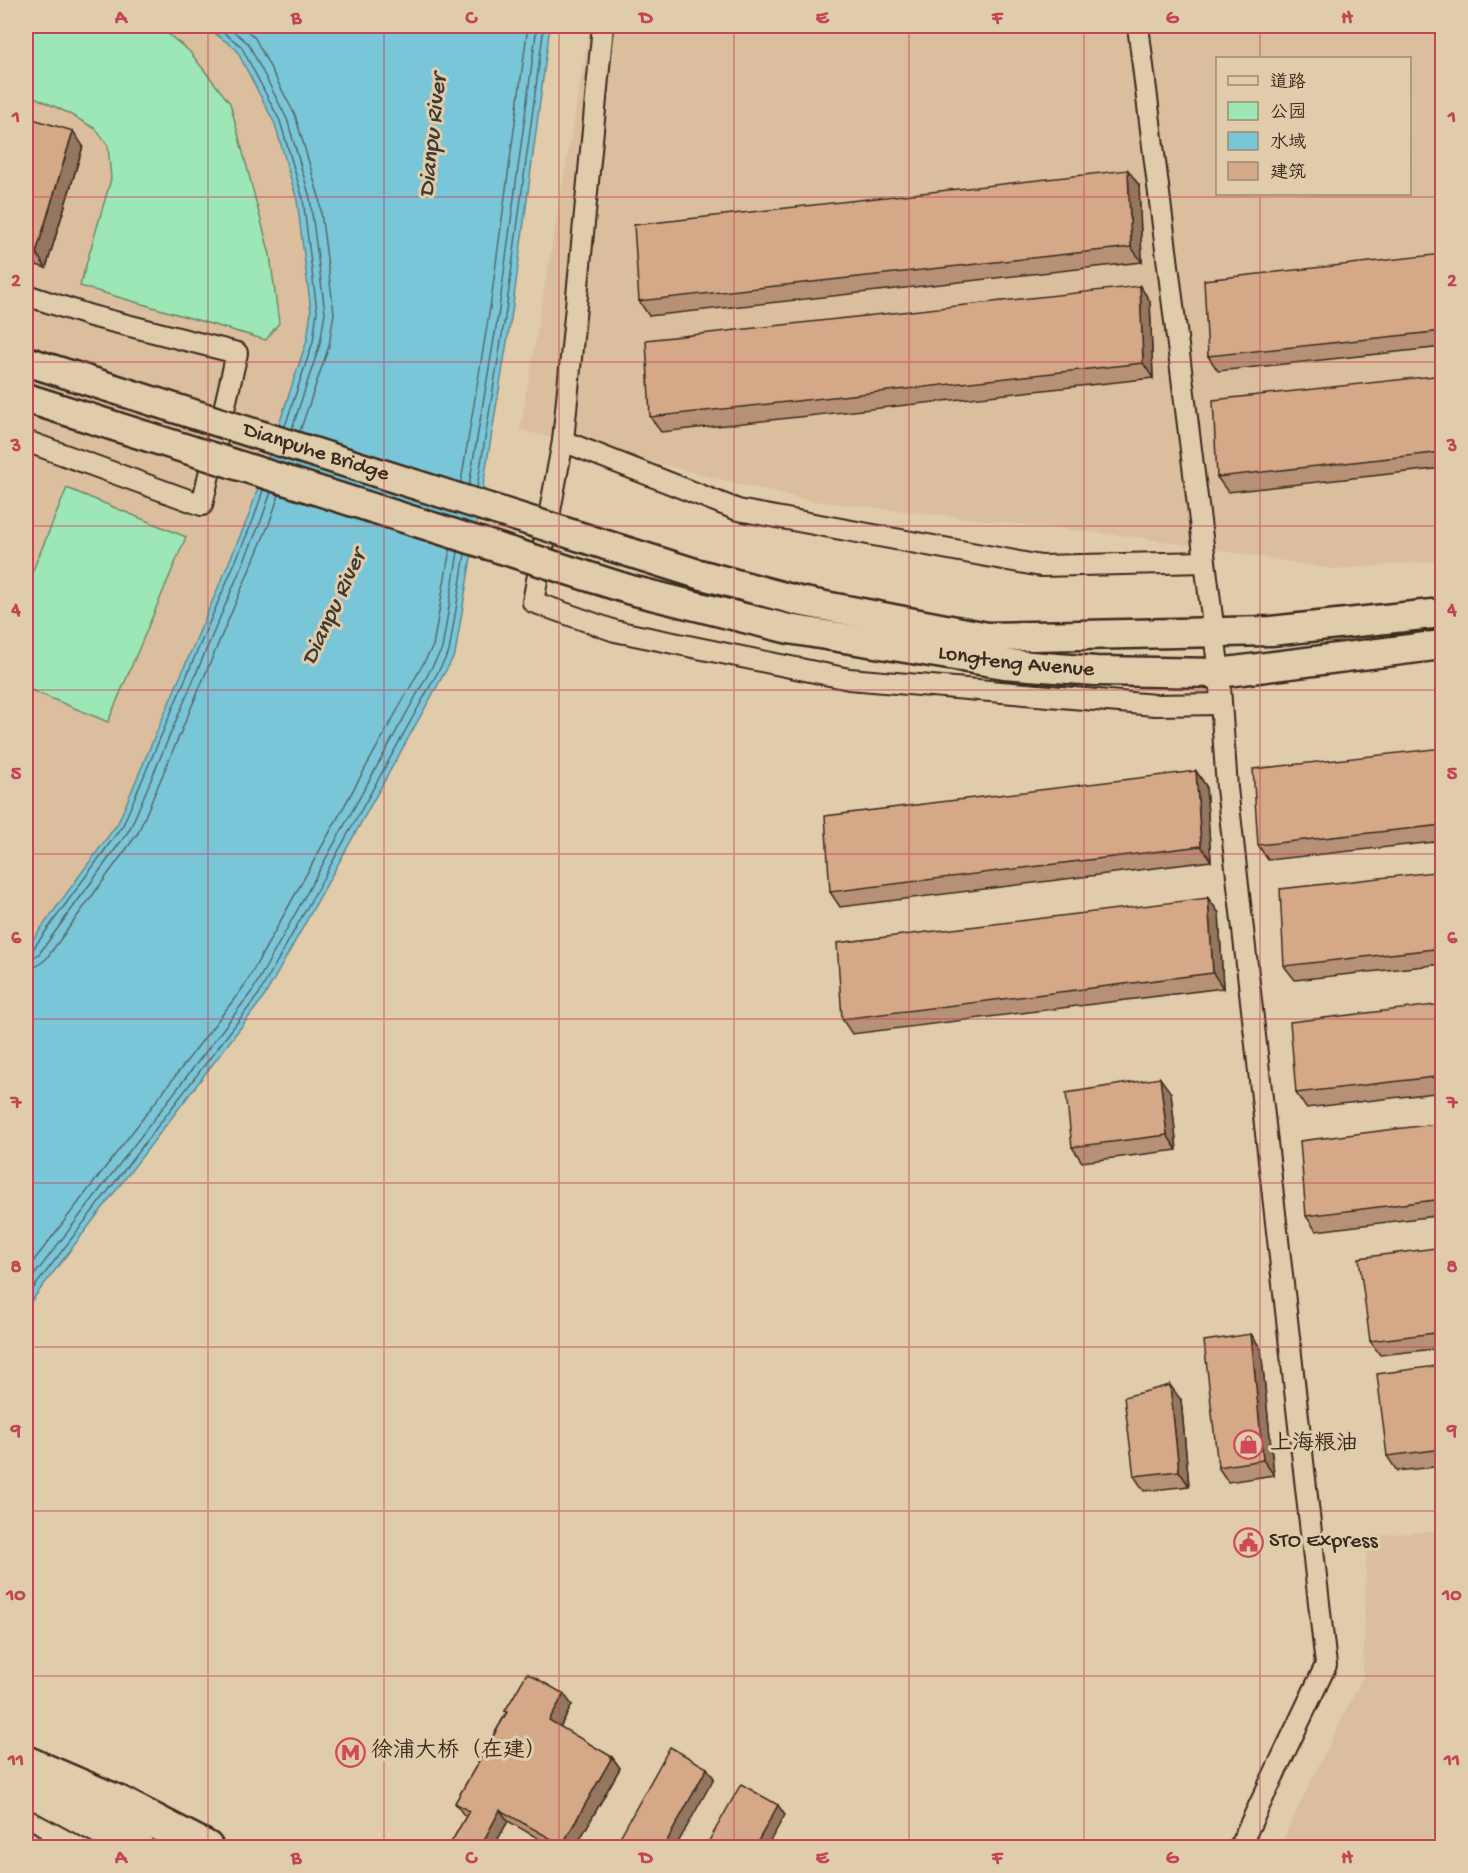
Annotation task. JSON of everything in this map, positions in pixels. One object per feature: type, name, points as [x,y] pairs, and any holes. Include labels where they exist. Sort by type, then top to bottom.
[{"type":"highway","points":[[26,1763],[64,1793],[119,1803],[206,1848]]},
{"type":"main road","name":"Dianpuhe Bridge","points":[[26,361],[606,545]]},
{"type":"main road","name":"Dianpuhe Bridge","points":[[26,398],[596,579]]},
{"type":"main road","name":"Longteng Avenue","points":[[606,545],[695,573],[799,601],[987,637],[1271,631],[1443,613]]},
{"type":"main road","name":"Longteng Avenue","points":[[596,579],[631,590],[789,629],[1004,664],[1096,671],[1219,674],[1443,645]]},
{"type":"main road","points":[[26,1788],[64,1793],[138,1848]]},
{"type":"street","points":[[603,26],[563,441],[533,602],[615,632],[849,679],[1155,705],[1221,704]]},
{"type":"street","points":[[1138,26],[1219,674],[1227,789],[1326,1665],[1239,1848]]},
{"type":"street","points":[[26,296],[91,316],[237,353],[202,505],[26,441]]},
{"type":"street","points":[[563,441],[738,510],[1041,566],[1204,562]]},
{"type":"shaded area","points":[[26,26],[205,26],[236,49],[275,124],[297,200],[311,311],[307,340],[248,515],[118,823],[26,949]]},
{"type":"shaded area","points":[[590,26],[1442,26],[1442,561],[1333,569],[1145,538],[806,500],[520,430]]},
{"type":"shaded area","points":[[1442,1531],[1442,1847],[1279,1847],[1363,1676],[1367,1536]]},
{"type":"green space","points":[[26,26],[153,26],[163,30],[189,51],[230,103],[270,255],[279,323],[266,340],[80,286],[111,179],[108,146],[96,129],[26,93]]},
{"type":"green space","points":[[67,488],[186,537],[108,722],[26,688],[26,587]]},
{"type":"water","name":"Dianpu River","points":[[205,26],[550,26],[512,312],[455,654],[264,997],[26,1308],[26,949],[118,823],[249,515],[307,340],[311,311],[297,200],[275,124],[236,49]]},
{"type":"building","points":[[26,117],[73,131],[36,253],[26,250]]},
{"type":"building","points":[[1128,170],[1131,247],[639,301],[634,225]]},
{"type":"building","points":[[1443,254],[1443,331],[1208,356],[1204,280]]},
{"type":"building","points":[[1140,286],[1143,363],[650,417],[646,340]]},
{"type":"building","points":[[1443,375],[1443,452],[1217,477],[1213,400]]},
{"type":"building","points":[[1443,748],[1443,825],[1258,845],[1253,769]]},
{"type":"building","points":[[1196,771],[1201,846],[830,892],[825,816]]},
{"type":"building","points":[[1443,871],[1443,948],[1284,966],[1280,889]]},
{"type":"building","points":[[1208,898],[1213,973],[842,1019],[837,943]]},
{"type":"building","points":[[1443,1004],[1443,1076],[1296,1093],[1290,1022]]},
{"type":"building","points":[[1160,1078],[1167,1135],[1072,1147],[1066,1093]]},
{"type":"building","points":[[1443,1123],[1443,1199],[1306,1216],[1300,1141]]},
{"type":"building","points":[[1443,1247],[1443,1332],[1370,1341],[1359,1258]]},
{"type":"building","points":[[1251,1334],[1263,1460],[1218,1467],[1204,1341]]},
{"type":"building","points":[[1443,1365],[1443,1449],[1387,1456],[1377,1374]]},
{"type":"building","points":[[1170,1385],[1179,1471],[1134,1476],[1124,1397]]},
{"type":"building","points":[[527,1673],[564,1694],[549,1720],[612,1757],[562,1845],[500,1810],[484,1840],[496,1848],[448,1848],[469,1811],[455,1803]]},
{"type":"building","points":[[670,1747],[707,1768],[663,1848],[614,1848]]},
{"type":"building","points":[[741,1784],[778,1805],[754,1848],[705,1848]]},
{"type":"place","name":"上海粮油","points":[[1249,1445]]},
{"type":"place","name":"STO Express","points":[[1248,1542]]},
{"type":"place","name":"徐浦大桥（在建）","points":[[350,1752]]}]
